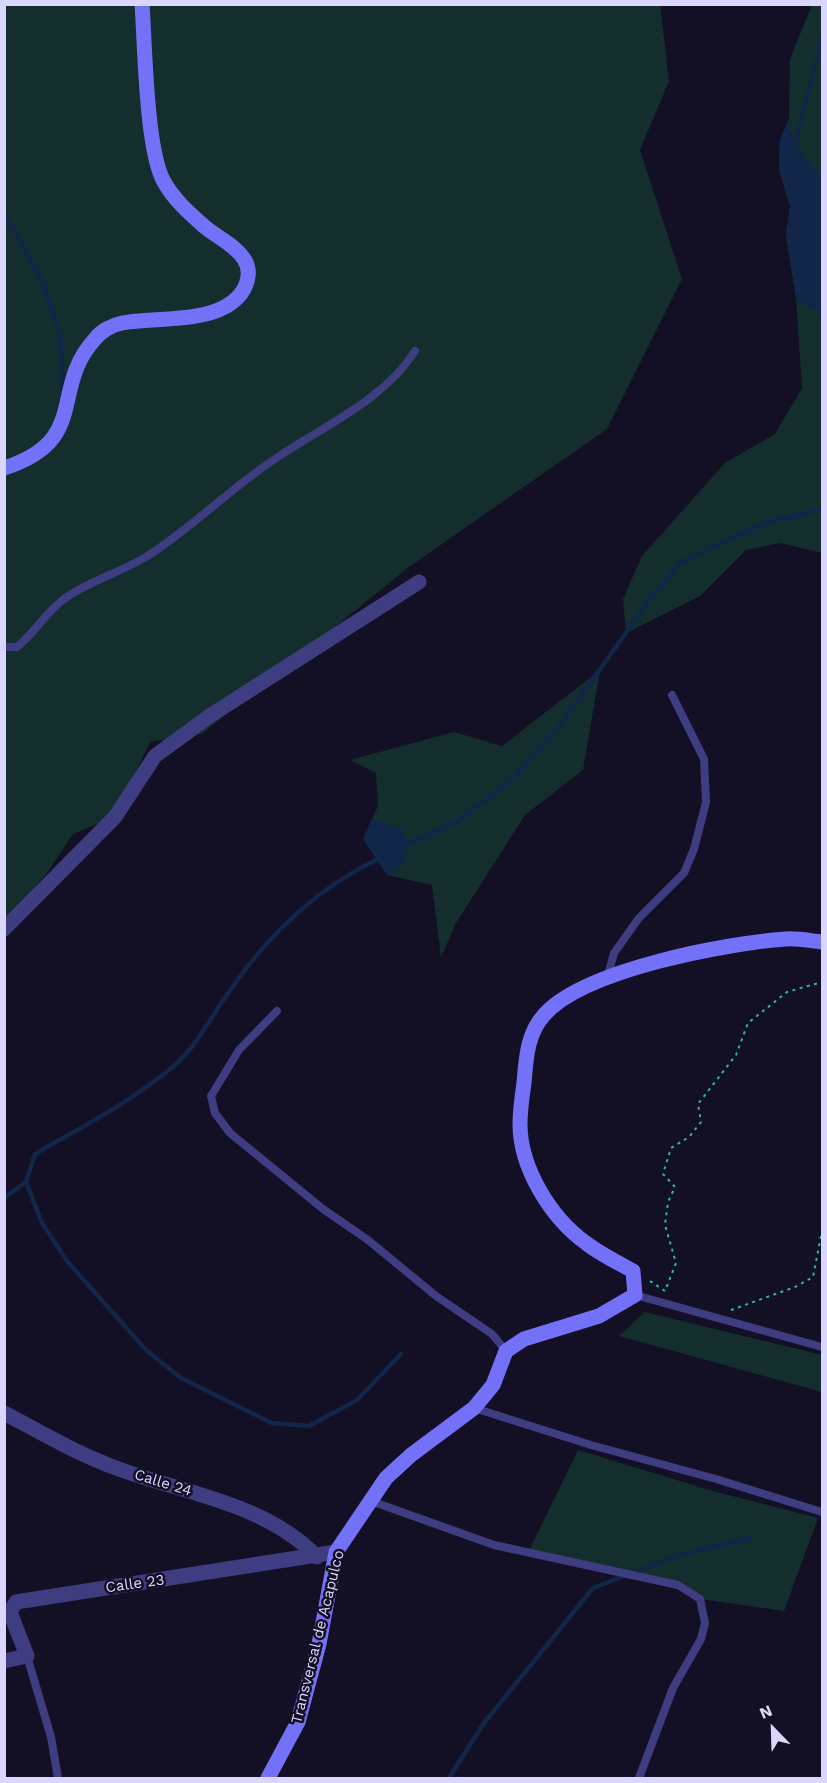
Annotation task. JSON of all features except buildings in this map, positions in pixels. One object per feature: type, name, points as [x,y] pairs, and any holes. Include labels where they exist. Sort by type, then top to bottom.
[{"type":"street","points":[[4,468],[39,454],[55,438],[79,362],[87,347],[99,333],[120,323],[198,315],[215,311],[239,297],[247,282],[248,272],[244,259],[190,214],[174,198],[162,178],[155,154],[142,4]]},
{"type":"street","points":[[4,929],[115,817],[155,756],[212,715],[418,582]]},
{"type":"street","points":[[506,1351],[525,1339],[599,1317],[635,1295],[633,1271],[585,1242],[556,1213],[536,1182],[525,1156],[520,1126],[527,1051],[533,1031],[544,1014],[574,991],[608,975],[722,947],[788,939],[822,942]]},
{"type":"street","name":"Transversal de Acapulco","points":[[268,1779],[298,1722],[319,1644],[336,1552],[386,1478],[411,1455],[474,1408],[494,1385],[506,1351]]},
{"type":"street","name":"Calle 24","points":[[4,1413],[83,1455],[121,1470],[252,1513],[301,1540],[317,1557]]},
{"type":"street","name":"Calle 23","points":[[27,1656],[10,1612],[11,1605],[16,1602],[317,1557],[336,1552]]},
{"type":"street","points":[[4,1661],[27,1656]]},
{"type":"lane","points":[[4,646],[17,647],[32,635],[47,614],[66,598],[149,555],[271,461],[364,401],[405,366],[415,351]]},
{"type":"lane","points":[[608,975],[614,953],[639,918],[684,873],[694,849],[706,802],[704,759],[672,695]]},
{"type":"lane","points":[[277,1011],[239,1050],[211,1096],[215,1113],[230,1133],[323,1209],[368,1240],[436,1296],[492,1334],[506,1351]]},
{"type":"lane","points":[[635,1295],[822,1347]]},
{"type":"lane","points":[[474,1408],[591,1445],[716,1479],[822,1512]]},
{"type":"lane","points":[[371,1502],[494,1545],[678,1585],[700,1599],[705,1623],[701,1639],[673,1688],[639,1779]]},
{"type":"lane","points":[[27,1656],[51,1737],[58,1779]]},
{"type":"path","points":[[633,1271],[665,1291],[673,1275],[676,1263],[665,1224],[668,1202],[675,1187],[663,1174],[671,1148],[689,1137],[700,1122],[698,1104],[736,1055],[748,1023],[787,992],[822,982]]},
{"type":"path","points":[[706,1315],[758,1302],[813,1277],[822,1231]]},
{"type":"green space","points":[[5,5],[660,5],[669,81],[640,150],[682,279],[607,429],[409,567],[202,734],[150,742],[115,817],[73,834],[47,873],[5,923]]},
{"type":"green space","points":[[812,5],[822,5],[822,553],[780,543],[746,550],[700,596],[626,633],[623,599],[642,556],[725,463],[775,434],[802,388],[796,298],[786,235],[790,206],[779,170],[780,140],[789,119],[790,59]]},
{"type":"green space","points":[[600,670],[583,770],[525,815],[456,923],[441,957],[432,885],[387,875],[363,839],[378,806],[376,773],[350,760],[454,732],[502,746]]},
{"type":"green space","points":[[645,1312],[822,1355],[822,1392],[619,1336]]},
{"type":"green space","points":[[578,1450],[713,1491],[818,1518],[784,1611],[700,1599],[678,1585],[528,1553]]},
{"type":"water","points":[[789,119],[794,144],[822,177],[822,310],[806,306],[796,298],[786,235],[790,206],[779,170],[780,140]]},
{"type":"water","points":[[372,819],[402,828],[408,844],[404,864],[387,875],[363,839]]},
{"type":"waterway","points":[[794,150],[822,37]]},
{"type":"waterway","points":[[4,212],[41,279],[60,335],[63,390]]},
{"type":"waterway","points":[[821,305],[822,318]]},
{"type":"waterway","points":[[404,846],[460,820],[514,778],[564,720],[652,596],[681,562],[764,523],[822,509]]},
{"type":"waterway","points":[[4,1198],[26,1182],[35,1154],[126,1101],[177,1063],[198,1038],[246,969],[279,931],[336,883],[380,858]]},
{"type":"waterway","points":[[26,1182],[42,1223],[67,1261],[146,1350],[181,1378],[272,1423],[309,1426],[357,1400],[401,1354]]},
{"type":"waterway","points":[[449,1778],[484,1723],[593,1588],[679,1555],[751,1538]]}]
